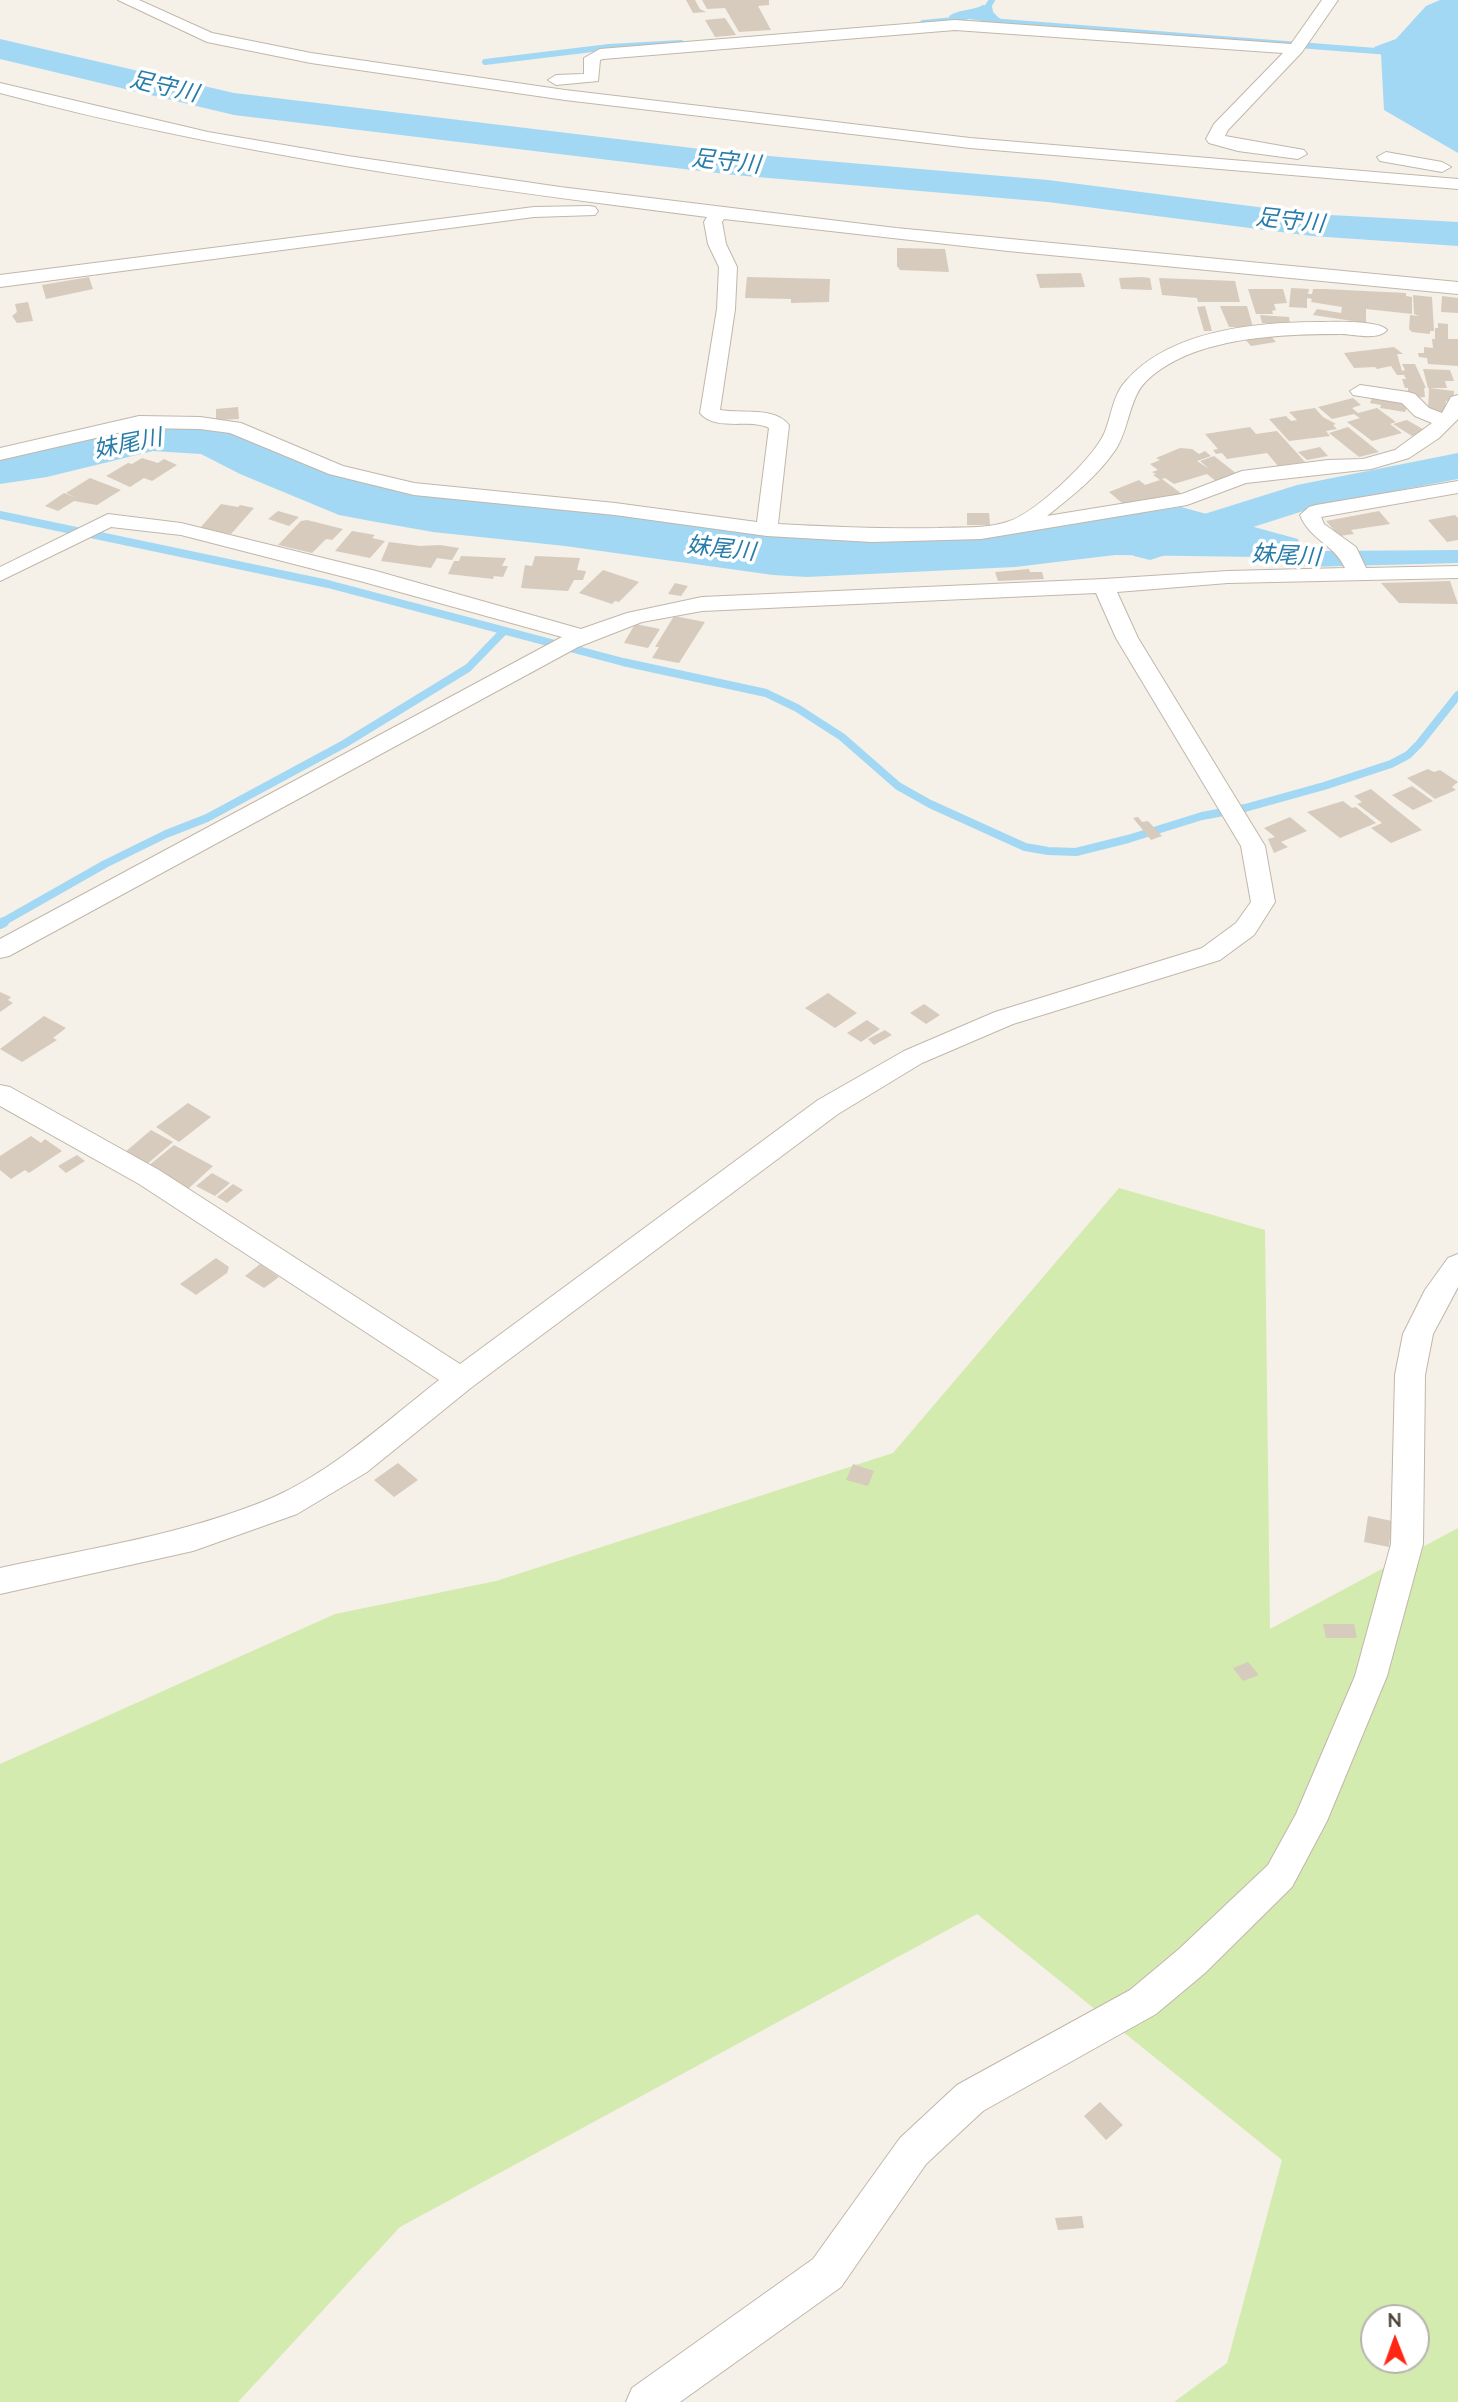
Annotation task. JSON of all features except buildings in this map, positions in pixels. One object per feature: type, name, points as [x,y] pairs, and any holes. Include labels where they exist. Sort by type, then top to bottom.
[{"type":"street","points":[[126,0],[207,37],[311,58],[484,83],[970,143],[1458,184]]},
{"type":"street","points":[[1331,0],[1299,46],[1220,128],[1214,139],[1238,146],[1320,158],[1370,178]]},
{"type":"street","points":[[484,83],[508,78],[592,78],[592,58],[600,54],[624,51],[955,25],[1299,46]]},
{"type":"street","points":[[0,88],[117,119],[274,151],[718,214],[1082,254],[1458,290]]},
{"type":"street","points":[[1386,157],[1458,171]]},
{"type":"street","points":[[0,281],[205,257],[534,212],[718,214]]},
{"type":"street","points":[[718,214],[713,222],[717,244],[728,267],[726,309],[710,412],[721,418],[768,418],[779,425],[767,530]]},
{"type":"street","points":[[1004,529],[1031,518],[1094,467],[1121,417],[1123,397],[1156,363],[1181,351],[1258,332],[1310,327],[1377,330]]},
{"type":"street","points":[[1360,391],[1408,398],[1422,412],[1444,421]]},
{"type":"street","points":[[0,454],[139,422],[200,422],[234,428],[336,470],[414,489],[615,509],[767,530],[872,536],[981,533],[1187,499],[1242,477],[1264,473],[1366,467],[1402,454],[1432,434],[1452,414],[1458,401]]},
{"type":"street","points":[[1366,467],[1391,496]]},
{"type":"street","points":[[1353,563],[1315,527],[1310,515],[1315,511],[1391,496],[1458,487]]},
{"type":"street","points":[[0,575],[108,520],[181,529],[368,576],[568,643]]},
{"type":"street","points":[[0,950],[568,643],[622,619],[657,610],[702,604],[1104,586],[1228,577],[1353,563],[1458,572]]},
{"type":"street","points":[[0,1581],[193,1538],[286,1505],[356,1463],[461,1380],[828,1108],[913,1057],[1004,1018],[1212,954],[1245,929],[1263,902],[1253,846],[1127,638],[1104,586]]},
{"type":"street","points":[[0,1094],[149,1177],[461,1380]]},
{"type":"street","points":[[646,2402],[827,2273],[913,2151],[970,2098],[1143,2002],[1192,1961],[1280,1875],[1310,1822],[1371,1676],[1407,1544],[1410,1375],[1418,1334],[1435,1298],[1458,1265]]},
{"type":"green space","points":[[1119,1188],[1265,1230],[1270,1629],[1458,1528],[1458,2402],[1174,2402],[1227,2363],[1282,2160],[977,1914],[400,2227],[238,2402],[0,2402],[0,1764],[335,1614],[496,1581],[893,1453]]},
{"type":"water","points":[[1440,0],[1458,0],[1458,153],[1384,110],[1381,54],[1374,47],[1396,39],[1426,6]]},
{"type":"water","points":[[983,5],[992,6],[993,12],[999,18],[1014,23],[1014,26],[969,19],[951,21],[949,16],[953,14]]},
{"type":"water","name":"妹尾川","points":[[145,425],[233,432],[346,479],[393,489],[614,513],[758,535],[1011,533],[1181,507],[1298,539],[1299,542],[1324,551],[1458,550],[1458,563],[1307,567],[1294,561],[1259,557],[1115,555],[1015,567],[807,577],[433,532],[339,515],[240,474],[201,454],[153,451],[47,477],[0,484],[0,457]]},
{"type":"waterway","points":[[981,17],[992,0]]},
{"type":"waterway","points":[[923,23],[964,19]]},
{"type":"waterway","points":[[1003,22],[1389,52]]},
{"type":"waterway","points":[[485,62],[609,47],[681,43]]},
{"type":"waterway","name":"足守川","points":[[0,49],[234,104],[734,164],[1048,191],[1312,225],[1458,234]]},
{"type":"waterway","points":[[1150,546],[1313,494],[1458,466]]},
{"type":"waterway","points":[[0,515],[328,584],[623,662],[766,693],[797,708],[842,737],[898,786],[930,804],[1025,847],[1048,851],[1076,852],[1128,839],[1202,816],[1245,808],[1324,786],[1391,764],[1408,755],[1419,744],[1458,695]]},
{"type":"waterway","points":[[1,923],[105,864],[166,834],[207,818],[344,744],[468,668],[503,632]]},
{"type":"waterway","points":[[0,924],[4,922]]}]
